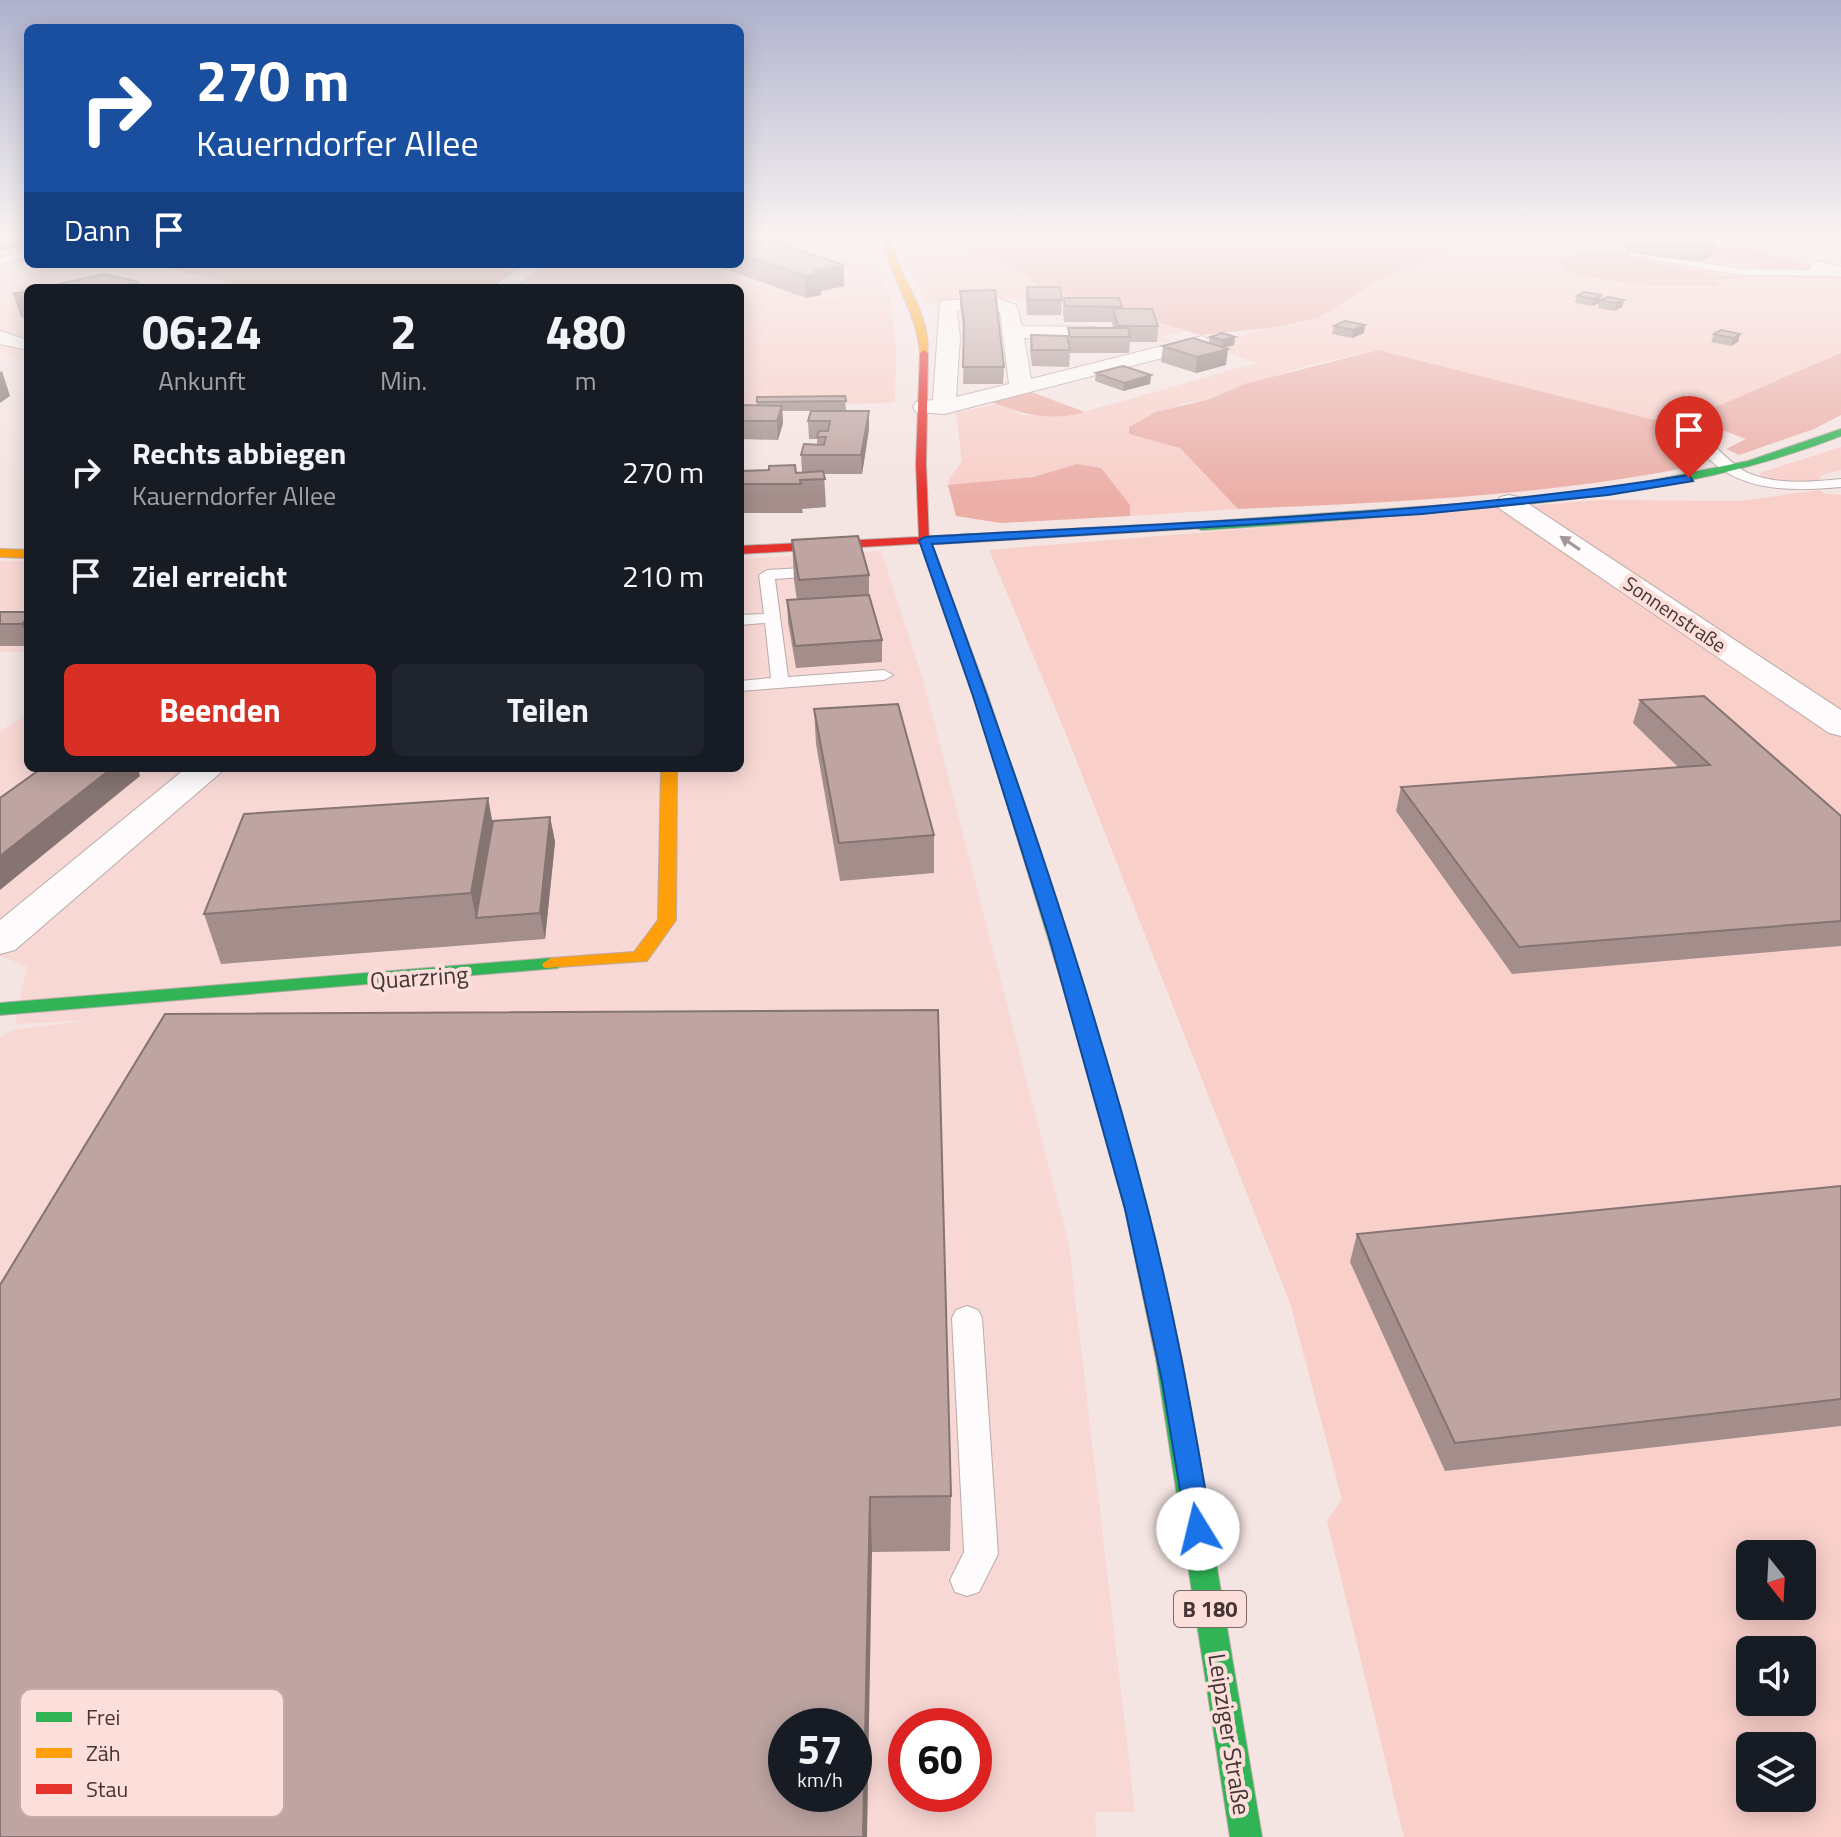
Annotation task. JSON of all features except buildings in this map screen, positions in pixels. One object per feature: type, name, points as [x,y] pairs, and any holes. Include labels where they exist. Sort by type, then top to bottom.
[{"type":"main road","name":"Leipziger Straße","points":[[921,325],[934,407],[921,464],[925,540],[981,696],[1059,937],[1136,1209],[1174,1381],[1246,1837]]},
{"type":"main road","points":[[744,550],[1201,526],[1509,503],[1624,489],[1730,469],[1841,432]]},
{"type":"main road","points":[[0,553],[24,554]]},
{"type":"main road","name":"Quarzring","points":[[0,1009],[640,957],[667,920],[669,772]]},
{"type":"street","name":"Leipziger Straße","points":[[934,407],[950,338],[949,325]]},
{"type":"street","name":"Leipziger Straße","points":[[1011,325],[1021,387]]},
{"type":"street","points":[[1012,332],[1095,333]]},
{"type":"street","points":[[0,337],[24,345]]},
{"type":"street","points":[[934,407],[1202,342]]},
{"type":"street","name":"Sonnenstraße","points":[[1509,503],[1841,726]]},
{"type":"street","points":[[0,941],[203,772]]},
{"type":"lane","points":[[1680,421],[1697,431],[1703,446],[1730,469],[1777,486],[1841,483]]},
{"type":"lane","points":[[780,683],[767,575],[839,571]]},
{"type":"lane","points":[[744,620],[772,618]]},
{"type":"lane","points":[[744,686],[884,675]]},
{"type":"lane","points":[[967,1318],[981,1554],[967,1580]]},
{"type":"shaded area","points":[[0,325],[24,325],[24,361],[0,352]]},
{"type":"shaded area","points":[[744,325],[893,325],[895,403],[744,405]]},
{"type":"shaded area","points":[[1114,325],[1165,325],[1186,331],[1162,337],[1172,341],[1157,342]]},
{"type":"shaded area","points":[[1166,325],[1286,325],[1270,328],[1200,335]]},
{"type":"shaded area","points":[[1288,325],[1841,325],[1841,353],[1674,425],[1378,350],[1301,367],[1210,399],[1181,404],[1130,434],[1180,448],[1238,509],[1130,516],[1122,495],[1103,473],[1083,465],[1029,477],[948,485],[962,461],[956,412],[998,404],[1023,415],[1073,415],[1256,363],[1201,344]]},
{"type":"shaded area","points":[[1378,350],[1674,425],[1668,432],[1697,450],[1704,464],[1589,484],[1531,490],[1414,500],[1238,509],[1180,448],[1129,434],[1129,427],[1156,412],[1210,399],[1244,384]]},
{"type":"shaded area","points":[[1841,353],[1841,415],[1814,429],[1739,455],[1726,449],[1746,439],[1690,418]]},
{"type":"shaded area","points":[[1029,391],[1085,412],[1060,416],[1036,415],[989,401]]},
{"type":"shaded area","points":[[1841,447],[1841,470],[1822,475],[1818,481],[1805,485],[1766,481],[1759,473]]},
{"type":"shaded area","points":[[1077,464],[1101,468],[1130,505],[1130,516],[1001,523],[956,516],[948,485],[1033,477]]},
{"type":"shaded area","points":[[1820,490],[1825,494],[1841,495],[1841,1837],[1404,1837],[1327,1521],[1342,1499],[1290,1303],[1066,734],[989,550],[1599,500],[1741,501]]},
{"type":"shaded area","points":[[881,551],[924,683],[1069,1245],[1135,1812],[1095,1812],[1096,1837],[0,1837],[0,1037],[13,1030],[91,1020],[15,1024],[27,966],[0,956],[0,731],[24,716],[24,772],[744,772],[744,559]]},
{"type":"shaded area","points":[[0,561],[24,561],[24,652],[0,652]]},
{"type":"traffic: fast","points":[[1201,526],[1474,506],[1615,491],[1752,464],[1841,432]]},
{"type":"traffic: fast","points":[[937,540],[925,540],[981,696],[1073,987]]},
{"type":"traffic: fast","points":[[0,1009],[551,964]]},
{"type":"traffic: fast","points":[[1169,1359],[1246,1837]]},
{"type":"traffic: slow","points":[[919,325],[924,353]]},
{"type":"traffic: slow","points":[[937,540],[1201,526]]},
{"type":"traffic: slow","points":[[0,553],[24,554]]},
{"type":"traffic: slow","points":[[551,964],[640,957],[667,920],[669,772]]},
{"type":"traffic: slow","points":[[1073,987],[1136,1209],[1169,1359]]},
{"type":"traffic: jam","points":[[744,550],[925,540],[921,464],[924,353]]},
{"type":"route","points":[[1198,1529],[1174,1381],[1136,1209],[1059,937],[981,696],[925,540],[1422,511],[1608,492],[1689,478]]}]
